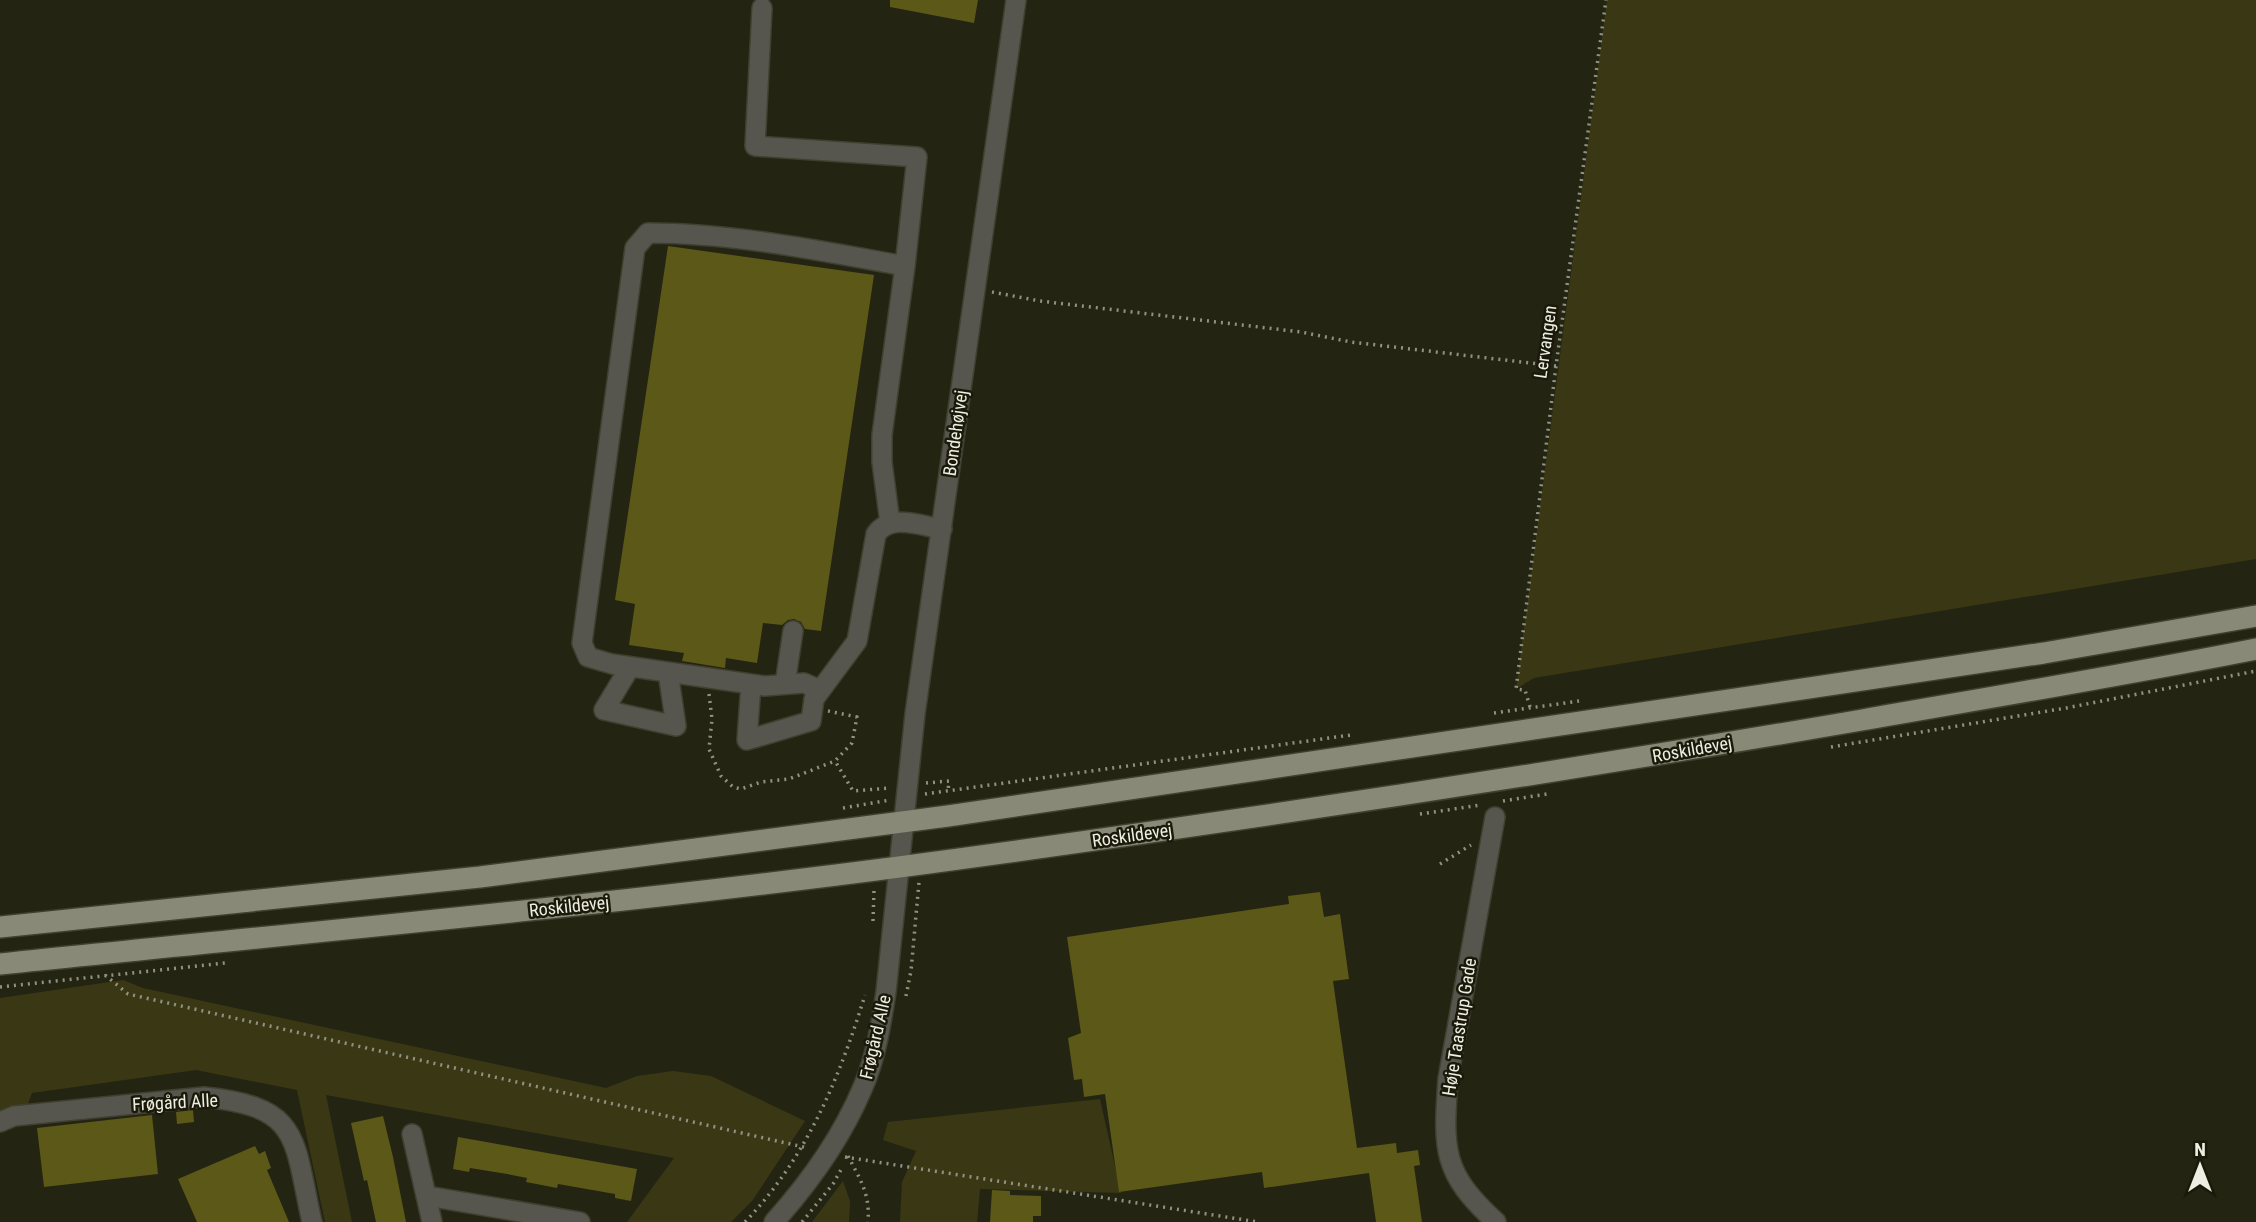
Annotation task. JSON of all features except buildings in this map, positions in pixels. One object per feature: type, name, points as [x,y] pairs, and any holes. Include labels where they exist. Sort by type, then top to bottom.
[{"type":"main road","points":[[0,927],[480,877],[904,821],[2044,653],[2256,616]]},
{"type":"main road","name":"Roskildevej","points":[[0,964],[512,912],[898,867],[1193,827],[1614,763],[2256,649]]},
{"type":"street","name":"Bondehøjvej","points":[[898,867],[915,714],[1016,0]]},
{"type":"street","points":[[762,8],[755,146],[917,157],[882,435],[882,462],[890,523]]},
{"type":"street","points":[[817,699],[804,683],[751,684],[612,664],[588,657],[582,643],[635,248],[648,233],[686,233],[828,252],[905,266]]},
{"type":"street","points":[[751,684],[747,740],[811,721],[817,699],[858,641],[874,540],[880,528],[890,523],[942,529]]},
{"type":"street","points":[[785,684],[793,631]]},
{"type":"street","points":[[630,667],[604,710],[676,726],[668,672]]},
{"type":"street","name":"Høje Taastrup Gade","points":[[1494,817],[1448,1079],[1445,1119],[1447,1150],[1457,1178],[1471,1198],[1496,1222]]},
{"type":"street","name":"Frøgård Alle","points":[[774,1222],[804,1189],[864,1086],[879,1038],[898,867]]},
{"type":"street","name":"Frøgård Alle","points":[[0,1122],[14,1116],[204,1097],[233,1100],[267,1111],[284,1123],[293,1139],[312,1222]]},
{"type":"street","points":[[412,1134],[432,1222]]},
{"type":"street","points":[[426,1196],[580,1222]]},
{"type":"path","name":"Lervangen","points":[[1530,708],[1525,690],[1516,689],[1556,366],[1606,0]]},
{"type":"path","points":[[975,289],[1040,301],[1556,366]]},
{"type":"path","points":[[817,699],[857,717],[852,743],[835,761],[853,790],[878,789]]},
{"type":"path","points":[[1493,713],[1588,699]]},
{"type":"path","points":[[838,809],[1363,733]]},
{"type":"path","points":[[1440,864],[1494,817],[1550,793]]},
{"type":"path","points":[[873,930],[874,890],[898,867]]},
{"type":"path","points":[[91,954],[106,975],[128,994],[803,1147],[839,1159],[848,1157],[1258,1222]]},
{"type":"path","points":[[745,1222],[785,1176],[803,1147],[839,1072],[867,983]]},
{"type":"path","points":[[848,1157],[866,1190],[868,1222]]},
{"type":"shaded area","points":[[1607,0],[2256,0],[2256,559],[1534,678],[1516,689]]},
{"type":"shaded area","points":[[123,980],[143,988],[606,1088],[637,1076],[673,1071],[711,1076],[805,1121],[752,1201],[731,1222],[627,1222],[674,1158],[326,1095],[352,1222],[325,1222],[297,1090],[196,1070],[32,1093],[27,1106],[0,1114],[0,998]]},
{"type":"shaded area","points":[[1100,1099],[1121,1193],[980,1189],[977,1222],[900,1222],[902,1182],[916,1151],[883,1140],[888,1122]]},
{"type":"shaded area","points":[[843,1181],[850,1201],[849,1222],[812,1222]]}]
